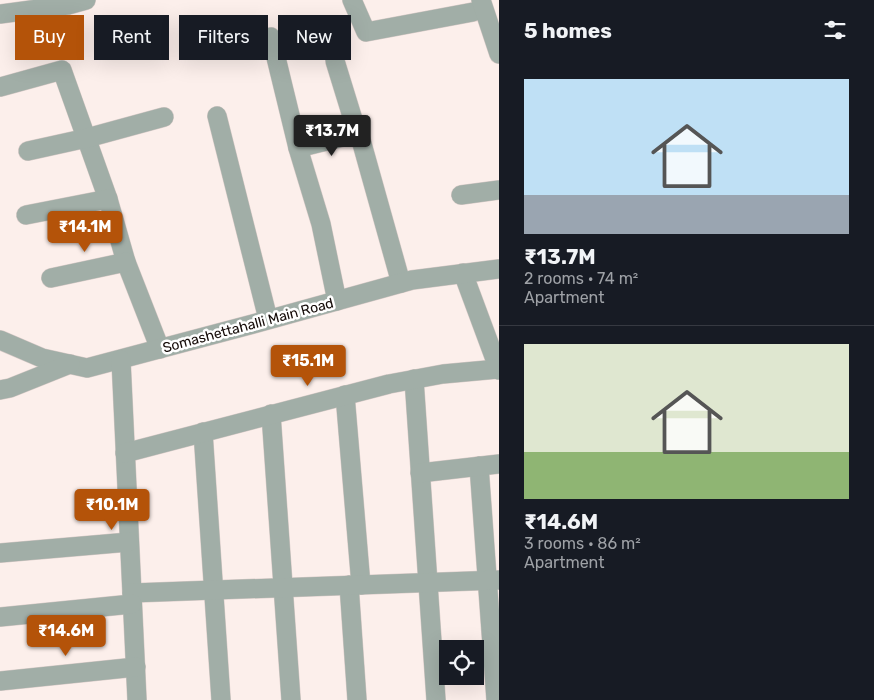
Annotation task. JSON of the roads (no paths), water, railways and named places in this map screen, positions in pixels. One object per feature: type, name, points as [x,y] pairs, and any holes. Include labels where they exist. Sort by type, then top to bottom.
[{"type":"street","points":[[0,14],[68,6],[86,0]]},
{"type":"street","points":[[352,0],[366,32],[477,6],[499,54]]},
{"type":"street","points":[[271,37],[298,148],[321,224],[337,301]]},
{"type":"street","points":[[335,60],[355,126],[359,133],[401,283]]},
{"type":"street","points":[[0,87],[62,70],[108,199],[126,262],[160,349]]},
{"type":"street","points":[[217,116],[268,319]]},
{"type":"street","points":[[28,151],[164,118]]},
{"type":"street","points":[[298,148],[359,133]]},
{"type":"street","points":[[461,195],[499,190]]},
{"type":"street","points":[[26,215],[108,199]]},
{"type":"street","points":[[51,278],[126,262]]},
{"type":"street","name":"Somashettahalli Main Road","points":[[0,340],[42,358],[87,368],[412,280],[499,269]]},
{"type":"street","points":[[125,453],[345,395],[414,379],[498,363],[463,273]]},
{"type":"street","points":[[121,360],[138,700]]},
{"type":"street","points":[[0,390],[10,388],[70,364]]},
{"type":"street","points":[[414,379],[436,700]]},
{"type":"street","points":[[345,395],[355,585],[357,700]]},
{"type":"street","points":[[271,414],[291,700]]},
{"type":"street","points":[[203,432],[221,700]]},
{"type":"street","points":[[420,473],[499,464]]},
{"type":"street","points":[[479,466],[493,580],[496,700]]},
{"type":"street","points":[[0,553],[129,542]]},
{"type":"street","points":[[0,617],[132,598],[214,590],[493,580]]},
{"type":"street","points":[[0,681],[136,667]]}]
